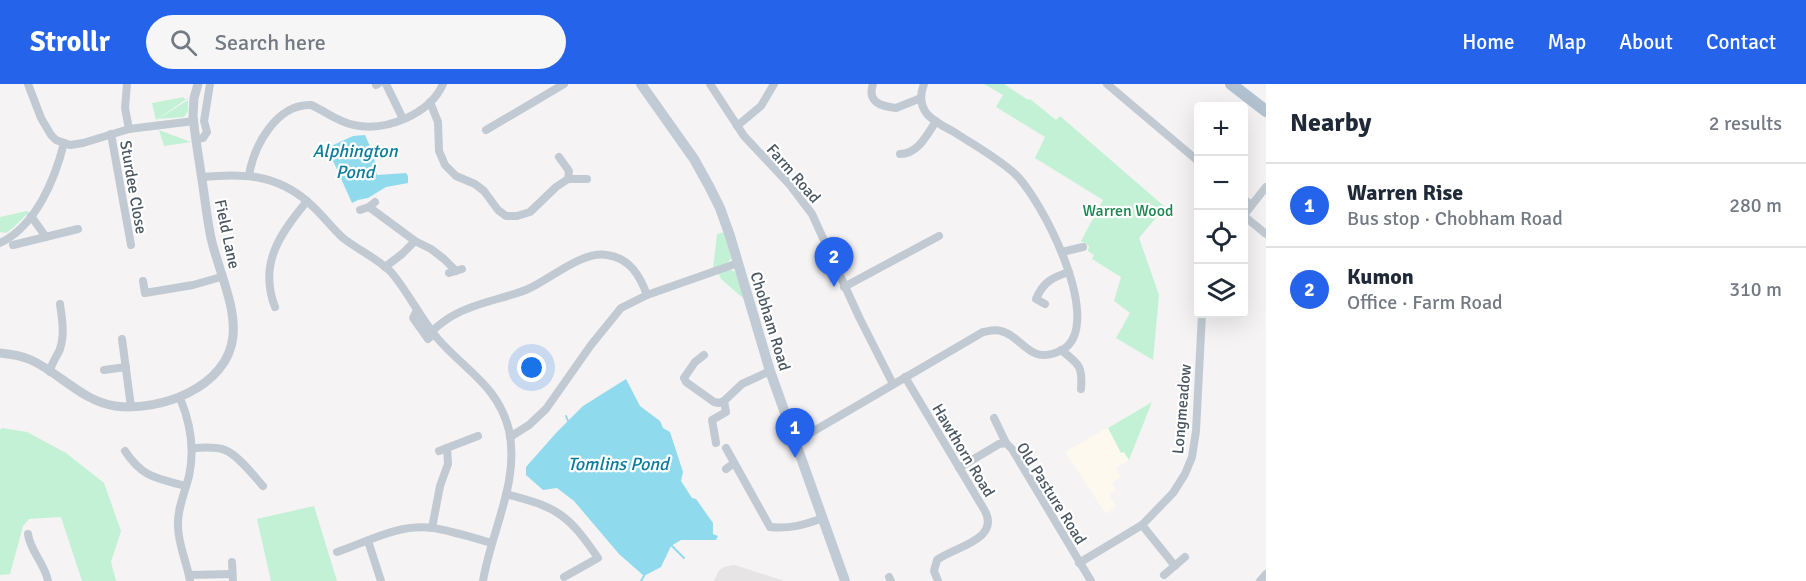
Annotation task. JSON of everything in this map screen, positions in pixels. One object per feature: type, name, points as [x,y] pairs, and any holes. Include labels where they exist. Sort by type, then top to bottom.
[{"type":"main road","points":[[1231,84],[1266,111]]},
{"type":"main road","name":"Chobham Road","points":[[643,85],[709,186],[725,221],[770,371],[845,581]]},
{"type":"street","points":[[28,84],[45,126],[56,140],[64,143],[76,145],[129,129],[194,121]]},
{"type":"street","points":[[127,84],[125,108],[129,129]]},
{"type":"street","name":"Field Lane","points":[[180,398],[199,388],[222,365],[233,334],[231,310],[208,226],[194,121],[193,106],[198,84]]},
{"type":"street","points":[[196,139],[203,138],[207,132],[204,121],[210,84]]},
{"type":"street","points":[[386,84],[403,119]]},
{"type":"street","points":[[249,175],[255,152],[267,131],[278,118],[298,107],[311,105],[345,123],[359,126],[384,125],[416,113],[437,95],[443,84]]},
{"type":"street","points":[[486,130],[552,87],[564,84]]},
{"type":"street","name":"Farm Road","points":[[710,84],[736,126],[807,206],[826,242],[844,287],[893,384]]},
{"type":"street","points":[[736,126],[761,106],[774,84]]},
{"type":"street","points":[[873,84],[870,92],[871,98],[875,102],[893,108],[921,98]]},
{"type":"street","points":[[795,442],[979,334],[991,330],[1001,331],[1025,348],[1046,354],[1061,350],[1073,338],[1077,321],[1077,306],[1062,252],[1045,218],[1017,176],[997,159],[926,113],[921,98],[924,84]]},
{"type":"street","points":[[1107,84],[1194,158]]},
{"type":"street","points":[[430,102],[438,122],[439,151],[445,165],[456,176],[475,184],[484,191],[498,210],[506,216],[517,216],[530,212],[556,187],[568,179],[587,179]]},
{"type":"street","points":[[900,154],[916,149],[936,121]]},
{"type":"street","name":"Sturdee Close","points":[[111,134],[131,245]]},
{"type":"street","points":[[0,243],[13,235],[31,216],[49,187],[64,143]]},
{"type":"street","points":[[559,157],[569,171],[568,179]]},
{"type":"street","points":[[202,177],[249,175],[283,186],[307,201],[342,237],[385,267],[400,283],[431,335],[488,387],[501,409],[507,426],[510,437],[511,467],[483,581]]},
{"type":"street","points":[[1248,210],[1266,186]]},
{"type":"street","points":[[275,307],[270,286],[275,247],[283,231],[307,201]]},
{"type":"street","points":[[360,210],[372,204],[415,241],[431,249],[456,271]]},
{"type":"street","points":[[31,216],[45,237]]},
{"type":"street","points":[[1248,219],[1266,234]]},
{"type":"street","points":[[13,245],[78,229]]},
{"type":"street","points":[[844,287],[939,236]]},
{"type":"street","points":[[385,267],[415,241]]},
{"type":"street","points":[[1062,252],[1083,247]]},
{"type":"street","points":[[431,335],[454,315],[466,309],[529,289],[580,260],[600,254],[615,257],[633,268],[647,295]]},
{"type":"street","points":[[510,437],[536,419],[552,402],[591,345],[621,308],[647,295],[738,263]]},
{"type":"street","points":[[1046,304],[1036,299],[1041,288],[1050,279],[1069,272]]},
{"type":"street","points":[[142,281],[145,293],[193,285],[221,276]]},
{"type":"street","points":[[50,372],[62,338],[60,304]]},
{"type":"street","name":"Longmeadow","points":[[1079,563],[1142,525],[1173,493],[1185,474],[1192,457],[1196,431],[1202,318]]},
{"type":"street","points":[[122,339],[131,406]]},
{"type":"street","points":[[1061,350],[1079,366],[1082,372],[1081,389]]},
{"type":"street","points":[[0,353],[30,359],[97,401],[116,406],[131,406],[180,398],[188,421],[192,448],[189,475],[177,524],[178,539],[189,578],[233,578],[232,562]]},
{"type":"street","points":[[704,355],[695,362],[684,378],[686,382],[714,402],[724,401],[742,384],[770,371]]},
{"type":"street","points":[[104,370],[126,367]]},
{"type":"street","name":"Hawthorn Road","points":[[905,377],[986,513],[988,522],[982,536],[937,560],[934,571],[938,581]]},
{"type":"street","points":[[716,443],[712,420],[726,412],[724,401]]},
{"type":"street","name":"Old Pasture Road","points":[[994,418],[1006,443],[1091,581]]},
{"type":"street","points":[[507,426],[526,426]]},
{"type":"street","points":[[432,528],[440,486],[448,464],[443,450],[478,436]]},
{"type":"street","points":[[959,468],[999,444],[1006,443]]},
{"type":"street","points":[[192,448],[227,450],[263,486]]},
{"type":"street","points":[[726,448],[770,527],[794,528],[823,518]]},
{"type":"street","points":[[124,452],[146,475],[186,486]]},
{"type":"street","points":[[726,469],[734,463]]},
{"type":"street","points":[[506,494],[542,504],[560,513],[575,527],[598,558],[564,577]]},
{"type":"street","points":[[1142,525],[1174,566]]},
{"type":"street","points":[[337,552],[400,529],[432,528],[492,543]]},
{"type":"street","points":[[28,534],[29,541],[42,563],[48,581]]},
{"type":"street","points":[[368,541],[381,581]]},
{"type":"street","points":[[1164,575],[1185,557]]},
{"type":"street","points":[[1260,581],[1266,574]]},
{"type":"shaded area","points":[[1152,402],[1129,460],[1116,468],[1121,477],[1112,482],[1116,490],[1109,494],[1116,507],[1106,514],[1065,452]]},
{"type":"shaded area","points":[[735,565],[784,581],[714,581],[719,570]]},
{"type":"green space","name":"Warren Wood","points":[[984,84],[1004,84],[1028,100],[1030,99],[1056,120],[1060,116],[1165,207],[1139,238],[1159,295],[1153,360],[1116,338],[1130,313],[1114,301],[1121,277],[1092,259],[1094,255],[1088,251],[1089,246],[1081,241],[1103,200],[1035,158],[1045,137],[996,107],[1003,95]]},
{"type":"green space","points":[[184,97],[184,99],[188,98],[156,120],[152,103]]},
{"type":"green space","points":[[188,100],[188,111],[184,117],[158,119]]},
{"type":"green space","points":[[159,130],[191,142],[164,146]]},
{"type":"green space","points":[[29,212],[14,227],[6,233],[0,232],[0,217]]},
{"type":"green space","points":[[725,232],[731,259],[726,264],[713,268],[717,234]]},
{"type":"green space","points":[[728,269],[736,272],[744,299],[721,279],[718,272]]},
{"type":"green space","points":[[1152,402],[1129,460],[1124,452],[1121,453],[1108,428]]},
{"type":"green space","points":[[2,428],[27,432],[66,453],[104,483],[121,531],[111,562],[116,581],[82,581],[61,517],[29,519],[23,526],[10,574],[0,575],[0,430]]},
{"type":"green space","points":[[314,506],[337,581],[271,581],[257,519]]},
{"type":"water","name":"Alphington Pond","points":[[365,135],[376,165],[377,175],[406,173],[408,183],[386,187],[368,198],[352,203],[328,154],[329,147],[353,136]]},
{"type":"water","name":"Tomlins Pond","points":[[626,379],[640,406],[670,432],[683,472],[681,481],[713,523],[713,534],[718,536],[716,540],[681,540],[671,546],[661,567],[644,576],[619,554],[574,501],[557,488],[543,490],[526,475],[526,467],[583,406]]},
{"type":"waterway","points":[[566,416],[568,421]]},
{"type":"waterway","points":[[671,545],[684,558]]},
{"type":"waterway","points":[[641,581],[644,576]]},
{"type":"place","name":"Kumon","points":[[834,287]]},
{"type":"place","name":"Warren Rise","points":[[795,458]]}]
